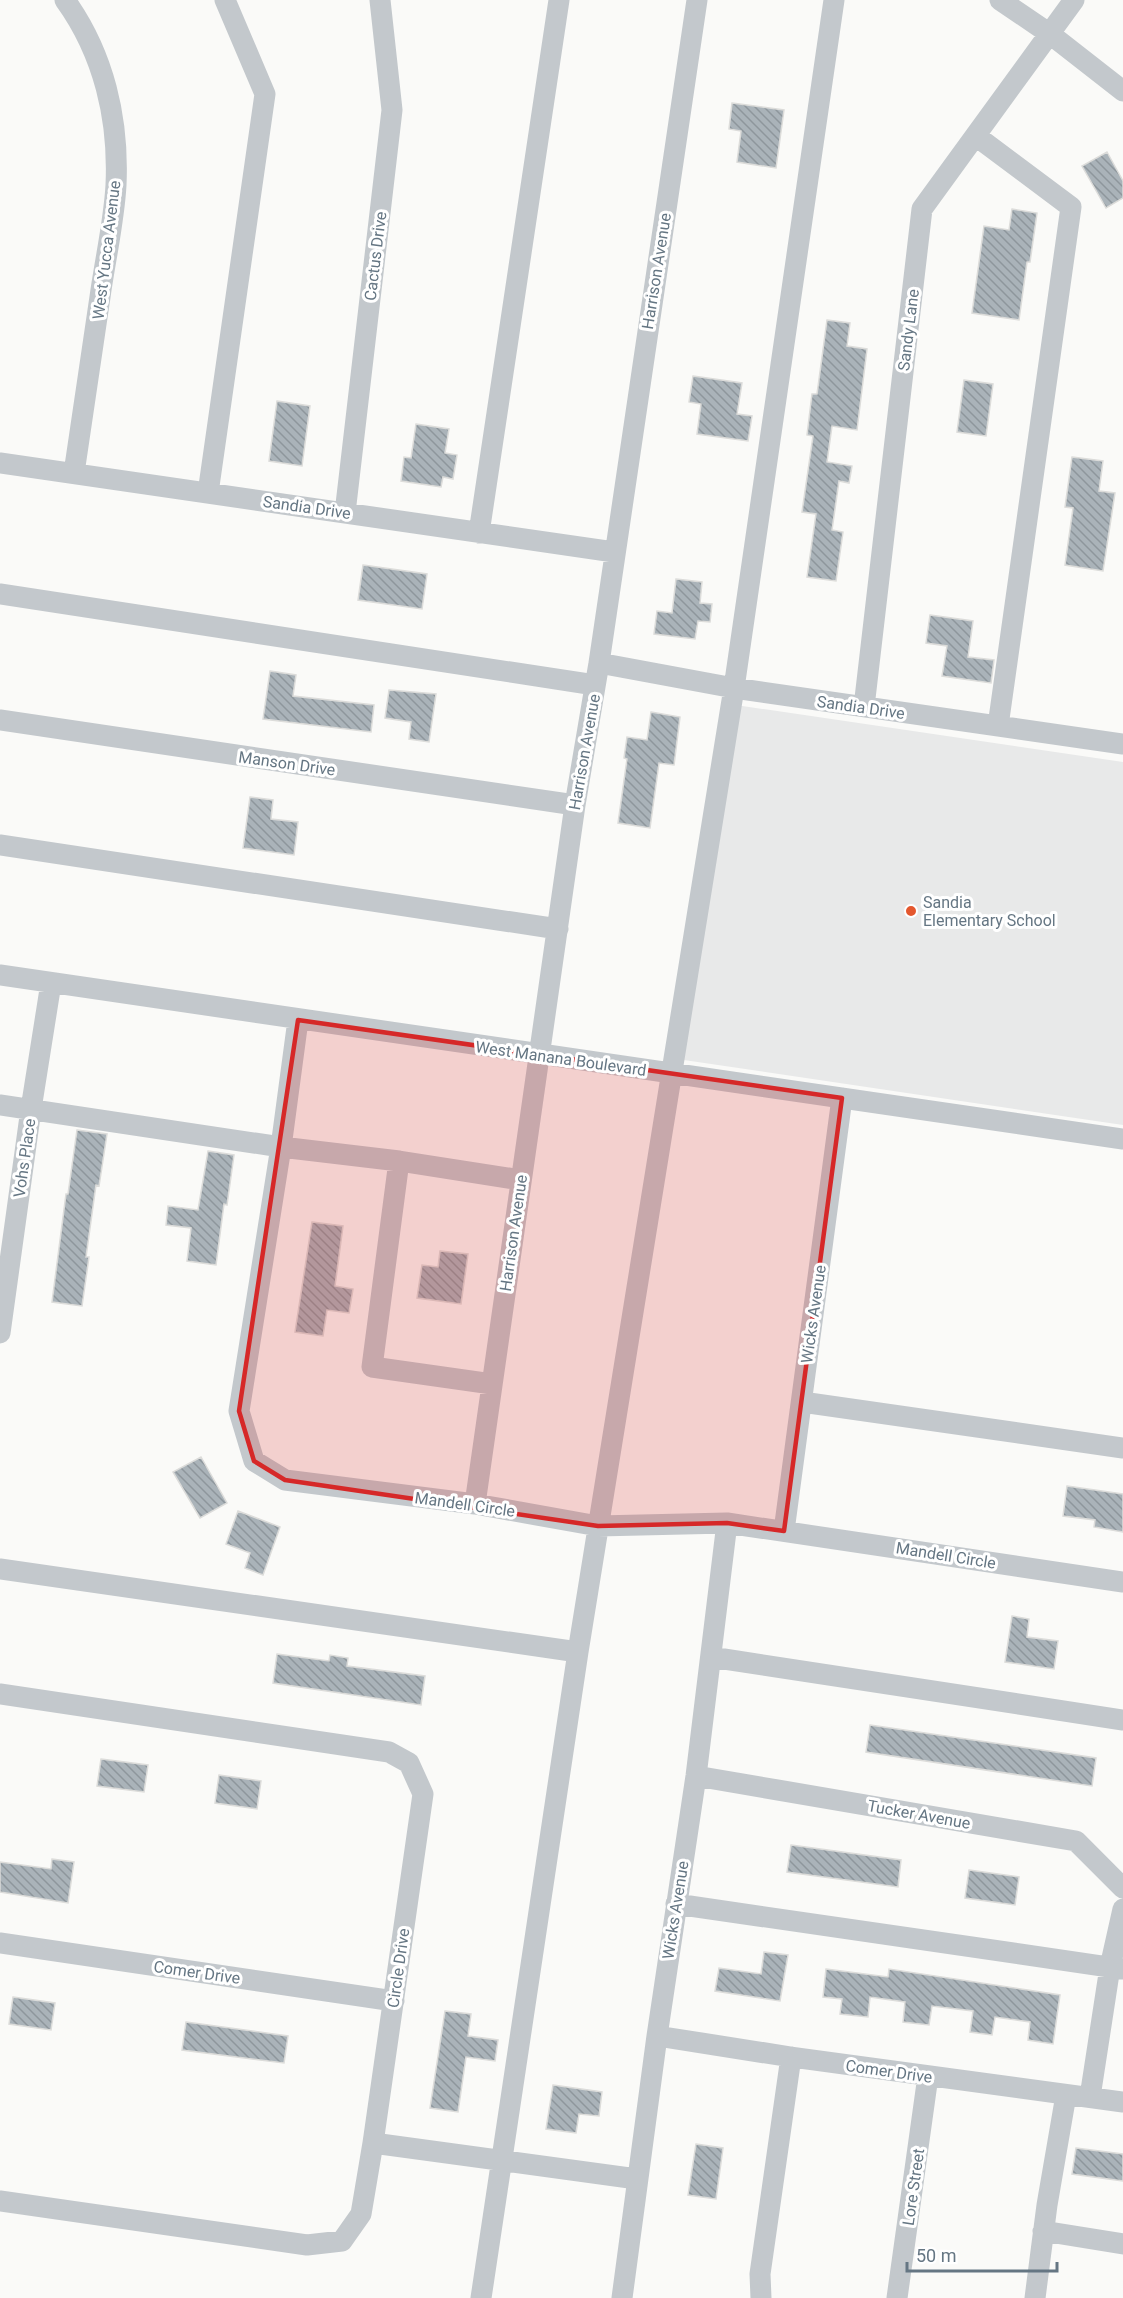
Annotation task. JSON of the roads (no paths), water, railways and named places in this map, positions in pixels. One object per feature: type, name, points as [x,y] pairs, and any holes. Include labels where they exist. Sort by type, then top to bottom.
[{"type":"street","name":"West Yucca Avenue","points":[[65,0],[83,30],[99,64],[112,108],[116,133],[116,186],[75,473]]},
{"type":"street","points":[[208,493],[265,94],[225,0]]},
{"type":"street","name":"Cactus Drive","points":[[345,513],[392,110],[380,0]]},
{"type":"street","points":[[479,533],[559,0]]},
{"type":"street","name":"Harrison Avenue","points":[[475,1504],[575,805],[599,663],[697,0]]},
{"type":"street","points":[[481,2298],[578,1652],[734,688],[834,0]]},
{"type":"street","points":[[1000,0],[1050,34],[1123,90]]},
{"type":"street","name":"Sandy Lane","points":[[864,708],[922,209],[1074,0]]},
{"type":"street","points":[[976,136],[1071,207],[998,726]]},
{"type":"street","name":"Sandia Drive","points":[[0,463],[614,552]]},
{"type":"street","points":[[0,594],[595,685]]},
{"type":"street","name":"Sandia Drive","points":[[599,663],[734,688],[1123,744]]},
{"type":"street","name":"Manson Drive","points":[[0,720],[575,805]]},
{"type":"street","points":[[0,845],[558,929]]},
{"type":"street","name":"West Manana Boulevard","points":[[0,975],[1123,1139]]},
{"type":"street","name":"Vohs Place","points":[[1,1320],[51,983]]},
{"type":"street","name":"Mandell Circle","points":[[298,1020],[281,1147],[239,1411],[254,1461],[285,1480],[475,1504],[598,1526],[727,1523],[1123,1582]]},
{"type":"street","name":"Wicks Avenue","points":[[784,1531],[842,1098]]},
{"type":"street","points":[[0,1105],[521,1180]]},
{"type":"street","points":[[399,1161],[372,1366],[492,1384]]},
{"type":"street","points":[[802,1402],[1123,1448]]},
{"type":"street","name":"Wicks Avenue","points":[[622,2298],[657,2036],[696,1776],[727,1523]]},
{"type":"street","points":[[0,1569],[578,1652]]},
{"type":"street","points":[[711,1657],[1123,1720]]},
{"type":"street","name":"Circle Drive","points":[[0,1694],[389,1752],[409,1763],[423,1794],[361,2214],[342,2241],[307,2245],[0,2201]]},
{"type":"street","name":"Tucker Avenue","points":[[696,1776],[1076,1841],[1123,1888]]},
{"type":"street","points":[[676,1904],[1117,1968]]},
{"type":"street","points":[[1090,2097],[1117,1968],[1123,1909]]},
{"type":"street","name":"Comer Drive","points":[[0,1943],[394,2001]]},
{"type":"street","name":"Comer Drive","points":[[657,2036],[791,2057],[1123,2102]]},
{"type":"street","points":[[761,2298],[760,2274],[791,2057]]},
{"type":"street","name":"Lore Street","points":[[897,2298],[928,2076]]},
{"type":"street","points":[[1035,2298],[1043,2231],[1066,2095]]},
{"type":"street","points":[[373,2143],[637,2179]]},
{"type":"street","points":[[1043,2231],[1123,2244]]},
{"type":"place","name":"Sandia Elementary School","points":[[911,911]]}]
